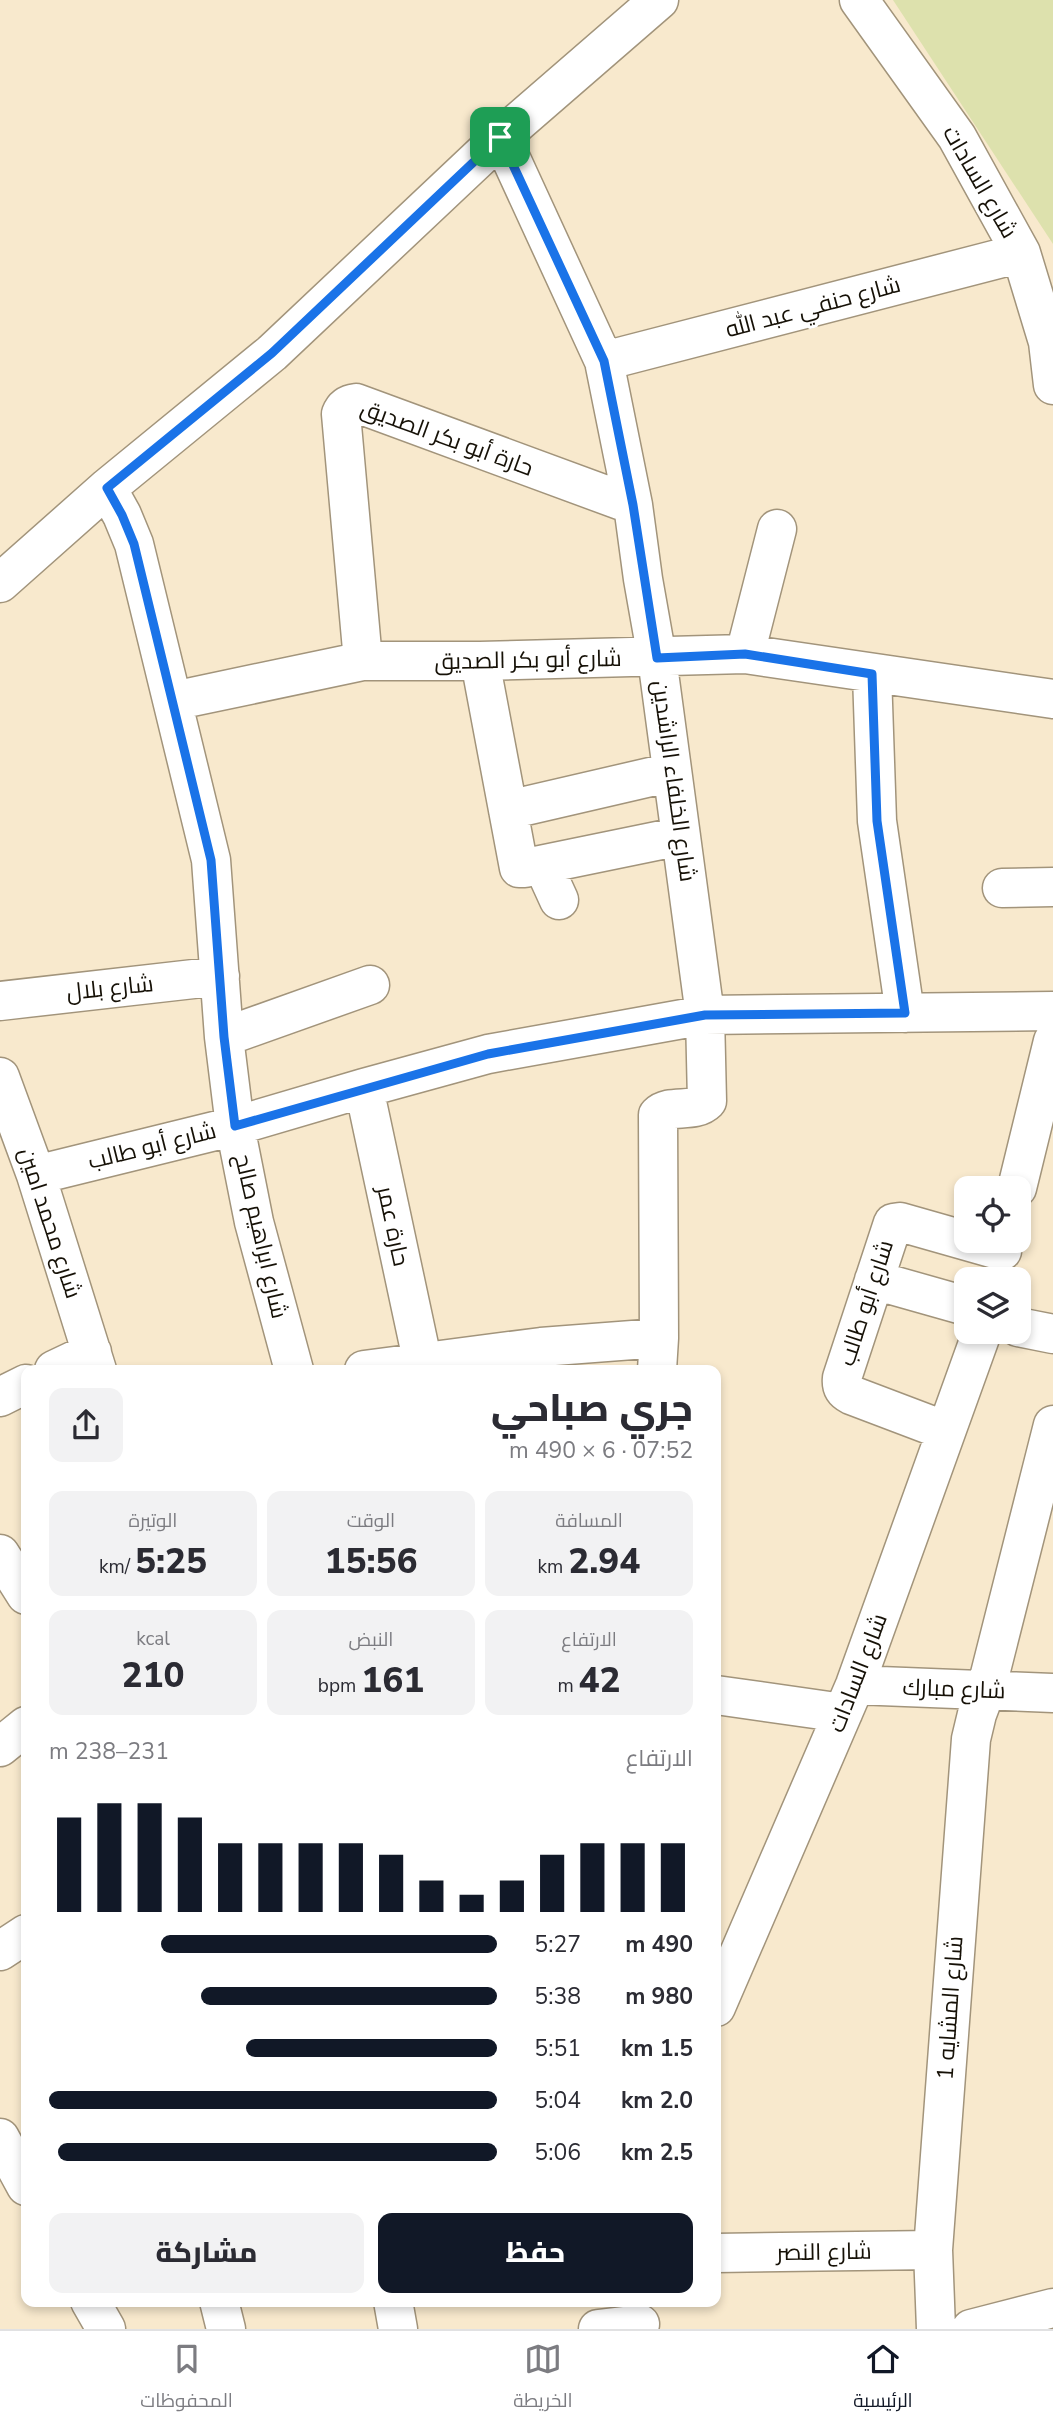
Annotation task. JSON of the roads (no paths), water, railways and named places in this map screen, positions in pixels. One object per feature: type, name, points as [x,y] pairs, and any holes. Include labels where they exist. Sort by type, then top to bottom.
[{"type":"street","points":[[0,583],[107,488],[272,353],[500,137],[660,0]]},
{"type":"street","name":"شارع السادات","points":[[859,0],[957,137],[1021,253],[1048,342],[1053,385]]},
{"type":"street","name":"شارع الخلفاء الراشدين","points":[[500,137],[604,361],[633,505],[657,658],[705,1015],[707,1101],[698,1107],[663,1111],[659,1115],[658,1354]]},
{"type":"street","name":"شارع حنفي عبد الله","points":[[604,361],[1021,253]]},
{"type":"street","name":"حارة أبو بكر الصديق","points":[[363,660],[341,414],[349,404],[356,402],[633,505]]},
{"type":"street","name":"شارع ابراهيم صالح","points":[[107,488],[134,544],[211,860],[224,1037],[235,1126],[254,1222],[293,1365]]},
{"type":"street","points":[[745,654],[776,529]]},
{"type":"street","name":"شارع أبو بكر الصديق","points":[[173,701],[363,660],[480,661],[745,654],[1053,699]]},
{"type":"street","points":[[480,661],[519,868],[681,836]]},
{"type":"street","points":[[872,674],[877,821],[905,1013]]},
{"type":"street","points":[[508,810],[672,772]]},
{"type":"street","points":[[543,865],[559,900]]},
{"type":"street","points":[[1002,888],[1053,887]]},
{"type":"street","name":"شارع بلال","points":[[0,1001],[220,976]]},
{"type":"street","points":[[224,1037],[370,985]]},
{"type":"street","name":"شارع أبو طالب","points":[[36,1175],[235,1126],[488,1054],[705,1015],[1053,1011]]},
{"type":"street","points":[[1020,1176],[1053,1041]]},
{"type":"street","name":"شارع محمد امين","points":[[0,1077],[36,1175],[94,1361]]},
{"type":"street","name":"حارة عمر","points":[[364,1088],[422,1364]]},
{"type":"street","name":"شارع أبو طالب","points":[[946,1431],[851,1395],[841,1386],[891,1226],[896,1221],[1001,1257]]},
{"type":"street","points":[[874,1280],[954,1303]]},
{"type":"street","points":[[1031,1330],[1053,1334]]},
{"type":"street","name":"شارع السادات","points":[[721,1995],[849,1699],[978,1344]]},
{"type":"street","points":[[412,1365],[541,1347],[658,1354]]},
{"type":"street","points":[[76,1365],[94,1361]]},
{"type":"street","points":[[0,1397],[21,1386]]},
{"type":"street","name":"شارع المشايه 1","points":[[936,2329],[933,2250],[968,1765],[977,1714],[986,1690],[1053,1424]]},
{"type":"street","points":[[0,1554],[21,1587]]},
{"type":"street","name":"شارع مبارك","points":[[721,1695],[849,1699],[986,1690],[1053,1693]]},
{"type":"street","points":[[0,1747],[21,1730]]},
{"type":"street","points":[[0,1951],[21,1937]]},
{"type":"street","points":[[0,2138],[21,2177]]},
{"type":"street","name":"شارع النصر","points":[[721,2253],[933,2250]]},
{"type":"street","points":[[93,2307],[106,2329]]},
{"type":"street","points":[[220,2307],[226,2329]]},
{"type":"street","points":[[394,2307],[398,2329]]},
{"type":"street","points":[[971,2329],[1053,2308]]},
{"type":"street","points":[[598,2329],[641,2318]]}]
